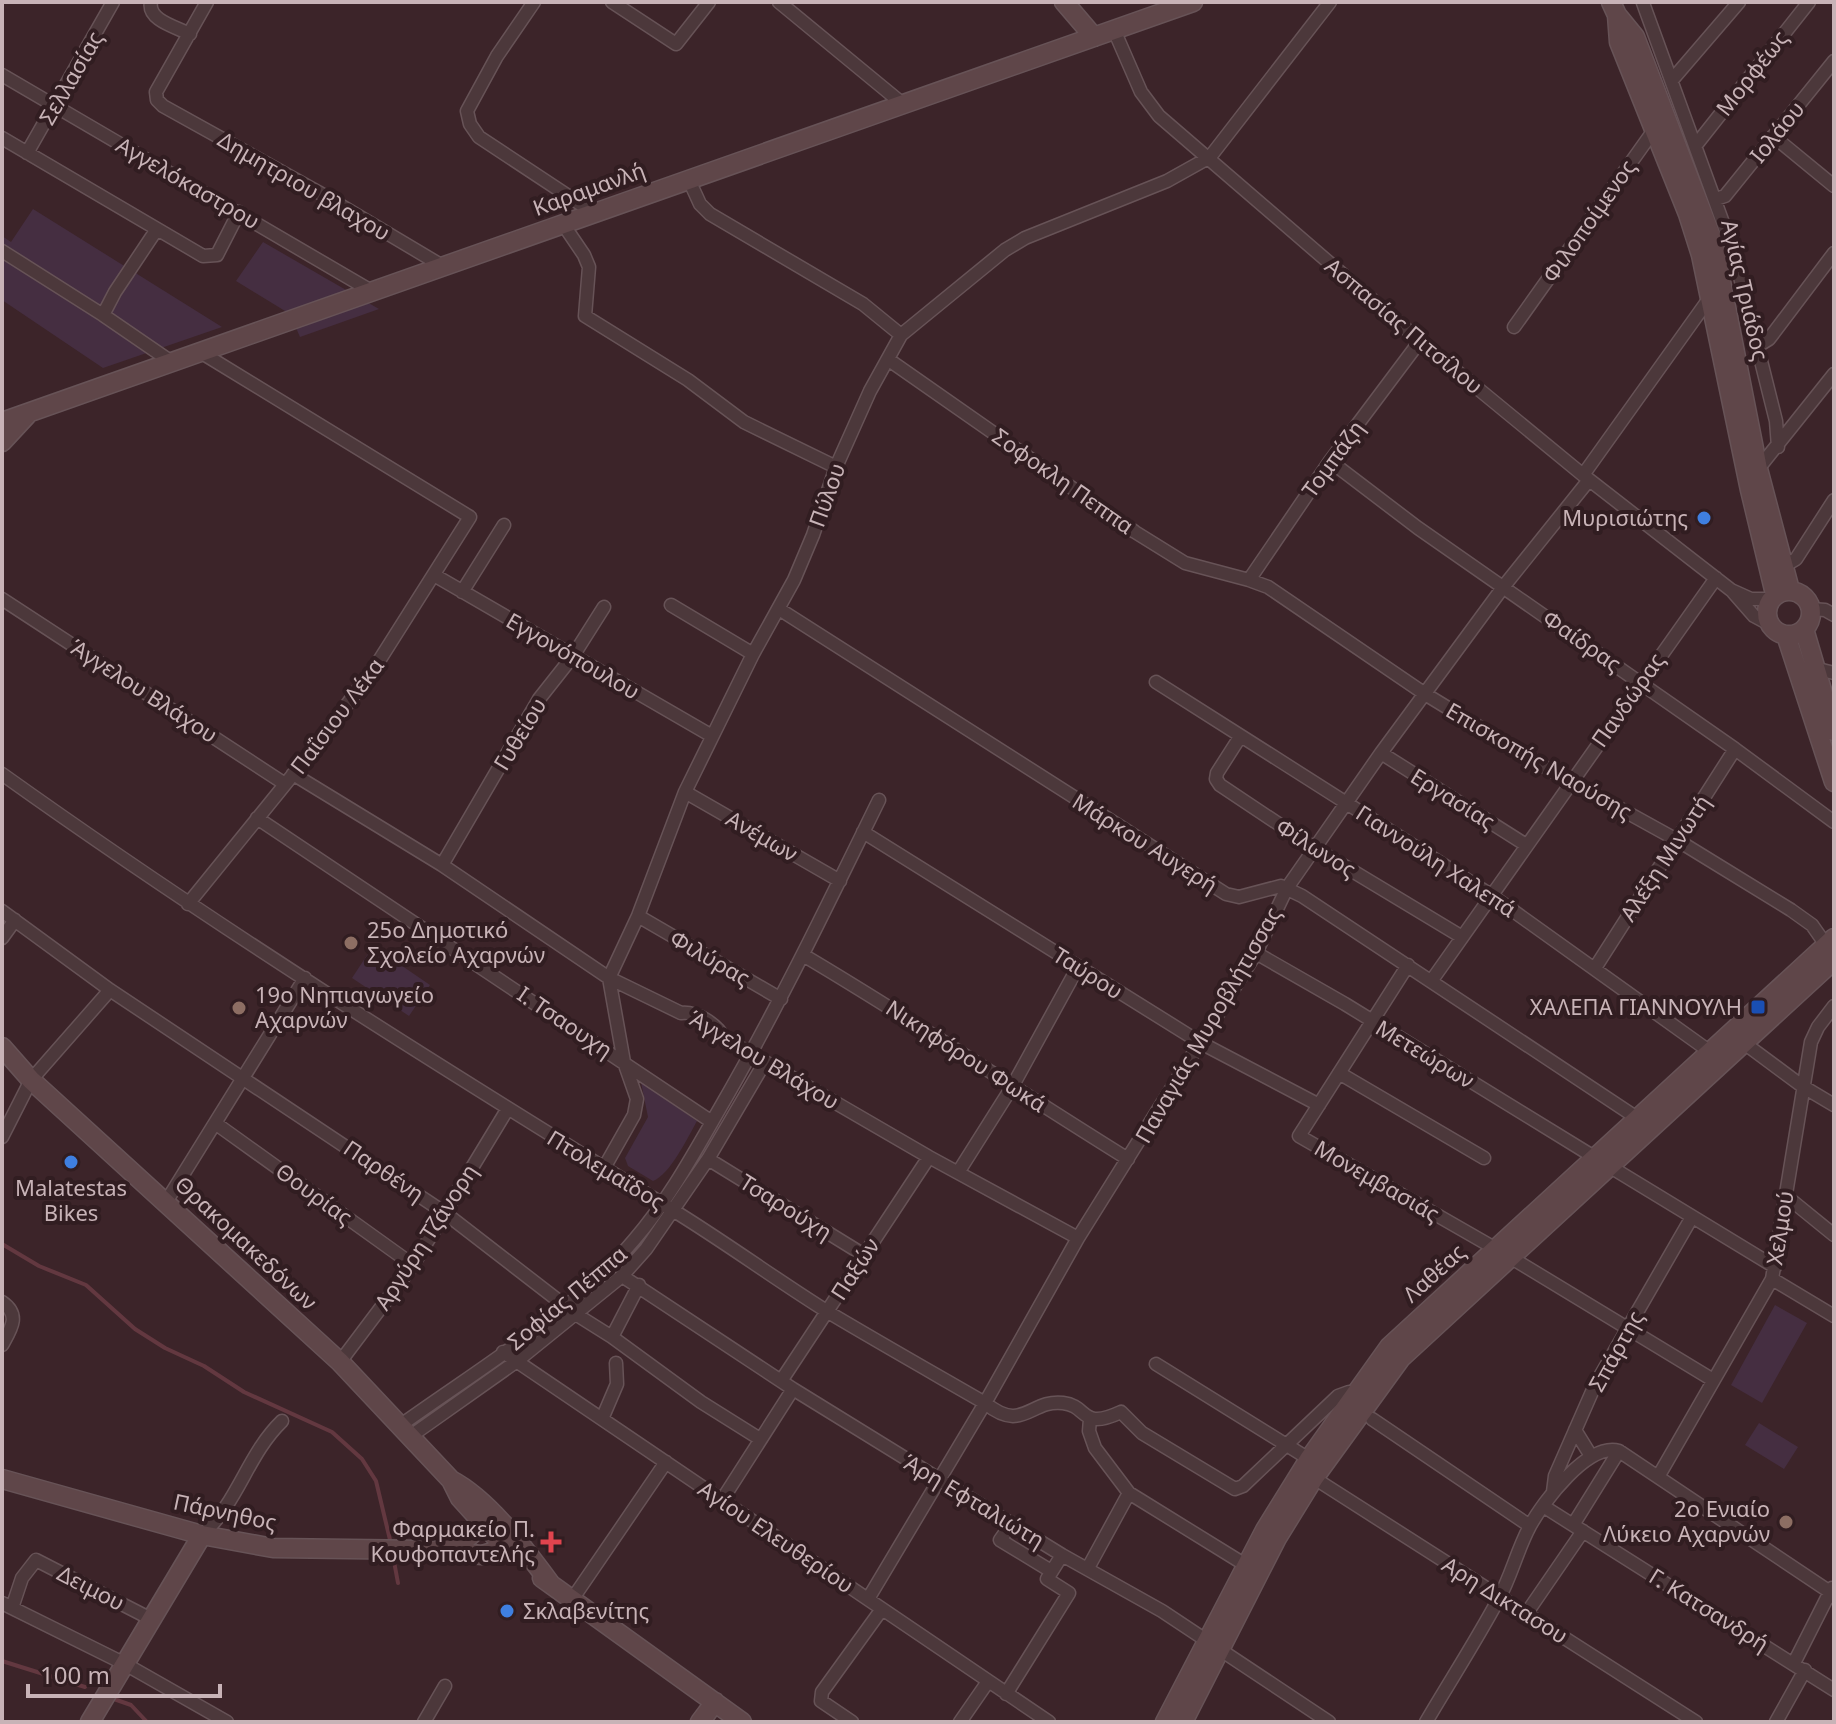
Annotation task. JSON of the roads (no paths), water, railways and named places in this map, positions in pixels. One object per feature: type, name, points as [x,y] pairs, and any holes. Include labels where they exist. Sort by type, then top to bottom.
[{"type":"street","name":"Σελλασίας","points":[[27,153],[113,2]]},
{"type":"street","points":[[151,2],[153,16],[190,34],[207,2]]},
{"type":"street","points":[[534,2],[497,56],[467,111],[470,124],[479,137],[594,213]]},
{"type":"street","points":[[612,2],[664,38],[678,44],[709,2]]},
{"type":"street","points":[[779,2],[904,105]]},
{"type":"street","points":[[1064,2],[1094,37]]},
{"type":"street","name":"Καραμανλή","points":[[2,422],[1193,2]]},
{"type":"street","name":"Πύλου","points":[[609,978],[638,916],[685,792],[753,654],[779,609],[813,535],[836,467],[880,371],[901,335],[1005,250],[1025,238],[1167,181],[1210,157],[1330,2]]},
{"type":"street","points":[[1672,80],[1739,2]]},
{"type":"street","name":"Μορφέως","points":[[1696,145],[1809,2]]},
{"type":"street","points":[[1614,8],[1643,3]]},
{"type":"street","name":"Αγίας Τριάδος","points":[[1643,3],[1734,253],[1776,421],[1778,447]]},
{"type":"street","name":"Αγίας Τριάδος","points":[[1614,8],[1619,42],[1661,127],[1716,295],[1779,594]]},
{"type":"street","name":"Ασπασίας Πιτσίλου","points":[[1114,30],[1147,102],[1159,116],[1420,341],[1586,478],[1731,590],[1746,608],[1769,624]]},
{"type":"street","name":"Δημητριου βλαχου","points":[[190,34],[156,92],[157,100],[163,106],[318,192],[444,267]]},
{"type":"street","name":"Ιολάου","points":[[1716,199],[1725,196],[1834,61]]},
{"type":"street","name":"Αγγελόκαστρου","points":[[2,75],[373,292]]},
{"type":"street","name":"Φιλοποίμενος","points":[[1514,327],[1661,127]]},
{"type":"street","points":[[1773,136],[1834,186]]},
{"type":"street","points":[[2,138],[203,256],[210,258],[217,255],[239,212]]},
{"type":"street","points":[[689,180],[700,204],[710,214],[863,304],[901,335]]},
{"type":"street","points":[[563,224],[589,267],[585,316],[688,380],[744,422],[836,467]]},
{"type":"street","points":[[103,315],[157,229]]},
{"type":"street","points":[[2,251],[173,363]]},
{"type":"street","points":[[1756,347],[1769,339],[1834,253]]},
{"type":"street","name":"Παναγιάς Μυροβλήτισσας","points":[[868,1599],[985,1403],[1078,1238],[1256,953],[1287,888],[1381,753],[1586,478],[1716,295]]},
{"type":"street","name":"Τομπάζη","points":[[1249,580],[1330,461],[1420,341]]},
{"type":"street","name":"Παΐσιου Λέκα","points":[[188,904],[377,664],[470,517],[202,353]]},
{"type":"street","name":"Σοφοκλη Πεππα","points":[[889,360],[1135,532],[1185,563],[1249,580]]},
{"type":"street","points":[[1757,482],[1778,447],[1834,374]]},
{"type":"street","points":[[2,442],[30,412]]},
{"type":"street","name":"Φαίδρας","points":[[1330,461],[1418,528],[1735,749],[1834,822]]},
{"type":"street","name":"Αγίας Τριάδος","points":[[1757,482],[1784,566],[1779,594],[1766,611],[1769,624]]},
{"type":"street","points":[[1784,566],[1796,559],[1834,500]]},
{"type":"street","points":[[462,592],[504,525]]},
{"type":"street","name":"Εγγονόπουλου","points":[[434,575],[712,736]]},
{"type":"street","name":"Πανδώρας","points":[[1432,980],[1716,578]]},
{"type":"street","name":"Επισκοπής Ναούσης","points":[[1249,580],[1268,587],[1425,694],[1791,910],[1812,925],[1831,948]]},
{"type":"street","name":"Ασπασίας Πιτσίλου","points":[[1731,590],[1751,599],[1779,594]]},
{"type":"street","points":[[1769,624],[1776,632],[1795,632],[1810,620],[1811,609],[1804,596],[1779,594]]},
{"type":"street","name":"Άγγελου Βλάχου","points":[[2,599],[289,779],[442,865],[609,978],[681,1013],[692,1013],[717,1027],[724,1038],[765,1062],[929,1157],[1078,1238]]},
{"type":"street","points":[[671,605],[753,654]]},
{"type":"street","name":"Γυθείου","points":[[442,865],[539,699],[573,656],[604,607]]},
{"type":"street","name":"Μάρκου Αυγερή","points":[[779,609],[1226,894],[1239,897],[1281,886],[1287,888]]},
{"type":"street","points":[[1811,609],[1833,612]]},
{"type":"street","points":[[1795,632],[1814,668],[1834,731]]},
{"type":"street","points":[[1795,632],[1834,782]]},
{"type":"street","points":[[1814,668],[1834,673]]},
{"type":"street","name":"Γιαννούλη Χαλεπά","points":[[1156,682],[1491,895],[1709,1051]]},
{"type":"street","name":"Φίλωνος","points":[[1240,737],[1217,773],[1216,779],[1220,785],[1316,849],[1462,937]]},
{"type":"street","name":"Αλέξη Μινωτή","points":[[1595,968],[1735,749]]},
{"type":"street","name":"Εργασίας","points":[[1381,753],[1526,845]]},
{"type":"street","name":"Πτολεμαΐδος","points":[[2,774],[188,904],[507,1110],[667,1207],[827,1311],[985,1403],[997,1413],[1010,1417],[1024,1415],[1056,1403],[1067,1403],[1090,1419],[1108,1418],[1121,1412],[1142,1433],[1235,1489],[1243,1486],[1288,1445]]},
{"type":"street","name":"Ανέμων","points":[[685,792],[840,881]]},
{"type":"street","name":"Σοφίας Πέππα","points":[[406,1430],[517,1361],[622,1276],[646,1249],[781,999],[879,800]]},
{"type":"street","name":"Ι. Τσαουχη","points":[[257,818],[712,1122]]},
{"type":"street","name":"Ταύρου","points":[[863,832],[1201,1043],[1319,1105]]},
{"type":"street","points":[[1287,888],[1432,980],[1637,1118]]},
{"type":"street","name":"Παρθένη","points":[[2,911],[110,990],[445,1213],[577,1315],[701,1402],[760,1439]]},
{"type":"street","name":"Φιλύρας","points":[[638,916],[781,999]]},
{"type":"street","points":[[2,938],[15,920]]},
{"type":"street","name":"Λαθέας","points":[[1252,1568],[1364,1405],[1414,1345],[1503,1253],[1602,1161],[1744,1043],[1831,948]]},
{"type":"street","name":"Λαθέας","points":[[1602,1161],[1637,1118],[1709,1051],[1831,948]]},
{"type":"street","name":"Μετεώρων","points":[[1256,953],[1692,1217],[1834,1316]]},
{"type":"street","name":"Νικηφόρου Φωκά","points":[[803,955],[909,1018],[1128,1159]]},
{"type":"street","points":[[1319,1105],[1408,965]]},
{"type":"street","points":[[959,1171],[1012,1087],[1078,967]]},
{"type":"street","points":[[166,1202],[305,978]]},
{"type":"street","points":[[604,1168],[636,1108],[637,1099],[624,1062],[609,978]]},
{"type":"street","points":[[2,1137],[31,1080],[110,990]]},
{"type":"street","name":"Χελμού","points":[[1658,1477],[1773,1273],[1811,1042],[1834,1006]]},
{"type":"street","points":[[1744,1043],[1802,1086],[1834,1105]]},
{"type":"street","name":"Θρακομακεδόνων","points":[[2,1047],[31,1080],[340,1362],[451,1480],[460,1498],[488,1520]]},
{"type":"street","name":"Σοφίας Πέππα","points":[[406,1430],[565,1306],[635,1240],[708,1159],[765,1062]]},
{"type":"street","points":[[1339,1073],[1484,1158]]},
{"type":"street","name":"Μονεμβασιάς","points":[[1319,1105],[1299,1136],[1503,1253],[1713,1380]]},
{"type":"street","name":"Αργύρη Τζάνορη","points":[[340,1362],[413,1265],[507,1110]]},
{"type":"street","name":"Θουρίας","points":[[215,1123],[413,1265]]},
{"type":"street","name":"Παξών","points":[[781,1381],[929,1157]]},
{"type":"street","name":"Τσαρούχη","points":[[708,1159],[864,1255]]},
{"type":"street","points":[[1786,1196],[1834,1235]]},
{"type":"street","name":"Σπάρτης","points":[[1553,1492],[1555,1476],[1595,1385],[1692,1217]]},
{"type":"street","name":"Άρη Εφταλιώτη","points":[[622,1276],[938,1480],[1162,1611],[1329,1722]]},
{"type":"street","points":[[612,1337],[639,1285]]},
{"type":"street","points":[[2,1302],[14,1317],[13,1326],[2,1345]]},
{"type":"street","name":"Αγίου Ελευθερίου","points":[[503,1352],[987,1683],[1049,1722]]},
{"type":"street","points":[[602,1419],[617,1384],[616,1363]]},
{"type":"street","points":[[1156,1364],[1309,1459]]},
{"type":"street","points":[[722,1500],[793,1389]]},
{"type":"street","points":[[1288,1445],[1338,1396],[1349,1392],[1530,1526]]},
{"type":"street","name":"Λαθέας","points":[[1183,1722],[1213,1646],[1309,1459],[1364,1405]]},
{"type":"street","points":[[1090,1419],[1089,1431],[1095,1448],[1129,1493],[1252,1568]]},
{"type":"street","points":[[90,1722],[202,1535],[226,1511],[263,1442],[282,1421]]},
{"type":"street","points":[[1575,1430],[1591,1456]]},
{"type":"street","points":[[1426,1722],[1500,1597],[1530,1526],[1543,1506],[1553,1492],[1591,1456],[1606,1449],[1619,1451],[1833,1591],[1776,1722]]},
{"type":"street","points":[[1526,1614],[1578,1528],[1619,1451]]},
{"type":"street","points":[[571,1601],[666,1462]]},
{"type":"street","name":"Αρη Δικτασου","points":[[1314,1478],[1696,1722]]},
{"type":"street","name":"Πάρνηθος","points":[[2,1479],[202,1535],[273,1548],[443,1551],[482,1555],[507,1540]]},
{"type":"street","points":[[1088,1568],[1129,1493]]},
{"type":"street","name":"Γ. Κατσανδρή","points":[[1543,1506],[1834,1690]]},
{"type":"street","points":[[443,1551],[465,1540],[488,1520],[571,1601],[742,1722]]},
{"type":"street","points":[[1012,1523],[1000,1540],[1051,1571]]},
{"type":"street","points":[[1006,1694],[1069,1593],[1047,1579],[1062,1555]]},
{"type":"street","name":"Δειμου","points":[[7,1606],[36,1560],[151,1619]]},
{"type":"street","points":[[7,1606],[125,1664],[227,1722]]},
{"type":"street","points":[[852,1722],[821,1701],[822,1692],[882,1609]]},
{"type":"street","name":"Λαθέας","points":[[1165,1722],[1213,1646]]},
{"type":"street","points":[[960,1722],[987,1683]]},
{"type":"street","points":[[424,1722],[445,1686]]},
{"type":"street","points":[[700,1722],[715,1702]]},
{"type":"waterway","points":[[2,1244],[39,1266],[86,1285],[135,1329],[165,1348],[204,1366],[244,1392],[332,1432],[362,1459],[376,1481],[391,1544]]},
{"type":"waterway","points":[[393,1556],[398,1583]]},
{"type":"waterway","points":[[2,1661],[85,1687]]},
{"type":"waterway","points":[[111,1698],[131,1705],[147,1722]]},
{"type":"place","name":"Μυρισιώτης","points":[[1704,518]]},
{"type":"place","name":"25ο Δημοτικό Σχολείο Αχαρνών","points":[[351,943]]},
{"type":"place","name":"ΧΑΛΕΠΑ ΓΙΑΝΝΟΥΛΗ","points":[[1758,1007]]},
{"type":"place","name":"19ο Νηπιαγωγείο Αχαρνών","points":[[239,1008]]},
{"type":"place","name":"Malatestas Bikes","points":[[71,1162]]},
{"type":"place","name":"2ο Ενιαίο Λύκειο Αχαρνών","points":[[1786,1522]]},
{"type":"place","name":"Φαρμακείο Π. Κουφοπαντελής","points":[[551,1542]]},
{"type":"place","name":"Σκλαβενίτης","points":[[507,1611]]}]
